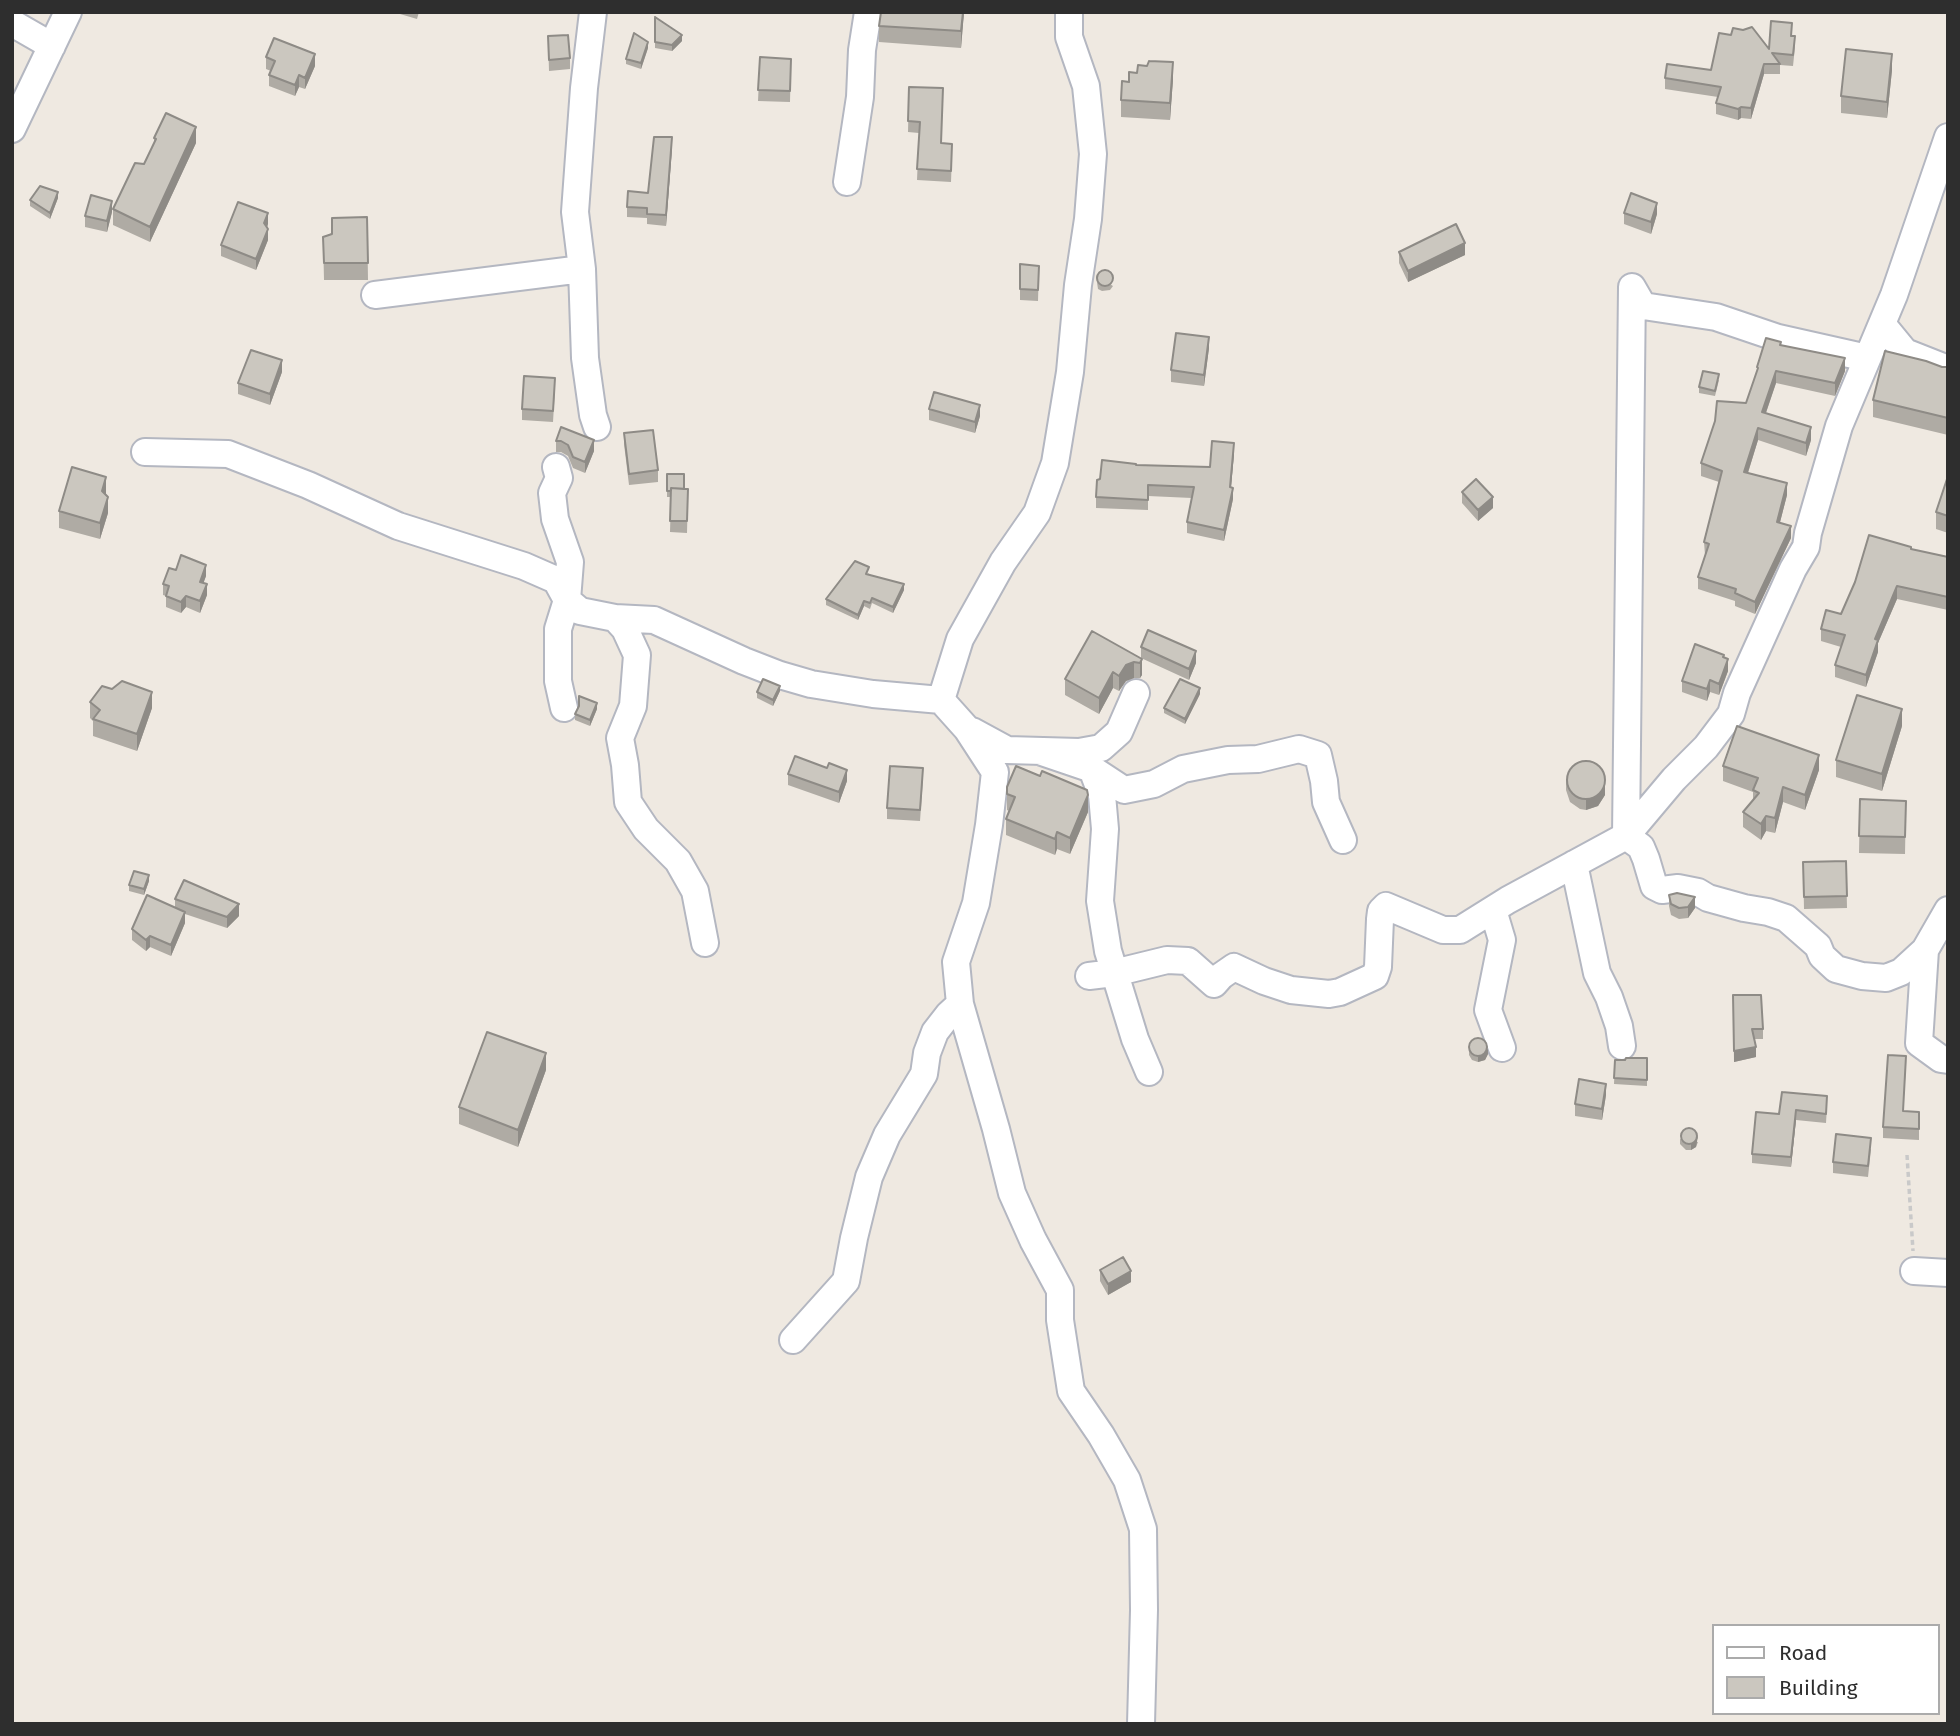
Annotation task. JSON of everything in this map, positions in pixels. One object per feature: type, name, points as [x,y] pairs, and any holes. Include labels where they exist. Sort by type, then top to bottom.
[{"type":"street","points":[[12,129],[68,12]]},
{"type":"street","points":[[593,12],[584,88],[575,212],[582,269],[585,358],[597,427]]},
{"type":"street","points":[[847,182],[860,97],[862,50],[868,12]]},
{"type":"street","points":[[941,700],[960,639],[1003,562],[1037,513],[1055,463],[1070,372],[1093,154],[1086,86],[1069,37],[1069,12]]},
{"type":"street","points":[[12,23],[52,46]]},
{"type":"street","points":[[1101,974],[1167,960],[1188,961],[1214,984],[1234,967],[1291,990],[1329,994],[1340,992],[1376,976],[1381,911],[1386,906],[1443,930],[1460,930],[1626,836],[1674,779],[1706,747],[1731,714],[1737,693],[1793,569],[1806,547],[1839,426],[1894,295],[1948,137]]},
{"type":"street","points":[[375,295],[582,269]]},
{"type":"street","points":[[1626,836],[1632,287],[1643,306],[1716,317],[1778,338],[1867,358]]},
{"type":"street","points":[[1882,324],[1905,352],[1948,369]]},
{"type":"street","points":[[145,452],[228,454],[308,485],[398,526],[524,566],[556,580],[567,600],[580,611],[615,618],[654,620],[780,676],[811,684],[873,694],[941,700],[967,729],[995,772],[976,903],[956,962],[960,1004],[1012,1193],[1032,1240],[1060,1290],[1060,1320],[1072,1391],[1127,1480],[1143,1529],[1141,1724]]},
{"type":"street","points":[[556,467],[559,478],[552,493],[555,519],[570,562],[567,600],[558,629],[558,681],[565,708]]},
{"type":"street","points":[[615,618],[625,629],[637,655],[633,706],[621,738],[628,802],[646,829],[678,861],[695,891],[705,943]]},
{"type":"street","points":[[967,729],[1006,750],[1079,752],[1101,748],[1119,732],[1136,692]]},
{"type":"street","points":[[1042,752],[1092,769],[1124,790],[1154,784],[1183,769],[1228,760],[1258,759],[1299,749],[1318,755],[1326,802],[1343,840]]},
{"type":"street","points":[[1092,769],[1102,795],[1105,829],[1100,901],[1108,951],[1101,974],[1149,1072]]},
{"type":"street","points":[[1626,836],[1641,847],[1654,886],[1662,890],[1678,888],[1698,892],[1708,898],[1786,918],[1818,946],[1822,956],[1836,969],[1862,976],[1886,978],[1901,972],[1925,950],[1948,910]]},
{"type":"street","points":[[1574,864],[1597,973],[1619,1026],[1622,1046]]},
{"type":"street","points":[[1493,910],[1502,940],[1488,1010],[1502,1048]]},
{"type":"street","points":[[1925,950],[1920,1043],[1941,1059],[1948,1060]]},
{"type":"street","points":[[793,1340],[846,1281],[869,1177],[887,1135],[923,1074],[935,1032],[960,1004]]},
{"type":"street","points":[[1914,1271],[1948,1273]]},
{"type":"path","points":[[1907,1155],[1914,1271]]},
{"type":"building","points":[[881,12],[963,12],[961,31],[879,26]]},
{"type":"building","points":[[655,17],[682,35],[672,45],[655,42]]},
{"type":"building","points":[[1771,21],[1792,23],[1791,36],[1795,36],[1793,55],[1772,53],[1780,64],[1764,64],[1751,108],[1738,109],[1716,103],[1721,87],[1665,78],[1667,64],[1711,70],[1719,33],[1731,35],[1733,28],[1743,30],[1752,27],[1769,49]]},
{"type":"building","points":[[634,33],[648,42],[641,63],[626,59]]},
{"type":"building","points":[[568,35],[570,58],[549,60],[548,36]]},
{"type":"building","points":[[274,38],[315,54],[305,78],[299,75],[295,85],[269,75],[275,61],[266,57]]},
{"type":"building","points":[[1846,49],[1892,54],[1887,102],[1841,96]]},
{"type":"building","points":[[760,57],[791,59],[790,91],[758,90]]},
{"type":"building","points":[[1149,61],[1173,62],[1170,103],[1121,100],[1122,81],[1129,82],[1129,72],[1137,73],[1138,65],[1147,66]]},
{"type":"building","points":[[909,87],[943,88],[941,143],[952,144],[951,171],[917,169],[920,122],[908,121]]},
{"type":"building","points":[[166,113],[196,127],[150,227],[113,209],[135,163],[144,164]]},
{"type":"building","points":[[654,137],[672,137],[666,215],[647,214],[647,208],[627,207],[628,191],[648,193]]},
{"type":"building","points":[[40,186],[58,192],[50,213],[30,200]]},
{"type":"building","points":[[1631,193],[1657,203],[1651,222],[1624,213]]},
{"type":"building","points":[[91,195],[112,201],[107,221],[85,216]]},
{"type":"building","points":[[238,202],[268,213],[264,223],[268,229],[256,259],[221,245]]},
{"type":"building","points":[[367,217],[368,263],[324,263],[323,237],[332,234],[332,218]]},
{"type":"building","points":[[1456,224],[1465,243],[1408,271],[1399,252]]},
{"type":"building","points":[[1020,264],[1039,266],[1038,290],[1020,289]]},
{"type":"building","points":[[1105,270],[1111,272],[1111,284],[1105,286],[1099,284],[1097,278],[1099,272]]},
{"type":"building","points":[[1176,333],[1209,337],[1204,375],[1171,370]]},
{"type":"building","points":[[1766,338],[1781,342],[1780,345],[1845,358],[1835,383],[1776,371],[1762,412],[1811,427],[1806,443],[1758,428],[1744,472],[1787,483],[1777,522],[1791,526],[1755,602],[1735,593],[1736,589],[1698,577],[1709,544],[1704,542],[1722,471],[1701,463],[1715,421],[1717,401],[1746,403]]},
{"type":"building","points":[[251,350],[282,360],[270,394],[238,383]]},
{"type":"building","points":[[1885,351],[1948,367],[1948,418],[1873,400]]},
{"type":"building","points":[[1703,371],[1719,374],[1715,391],[1699,387]]},
{"type":"building","points":[[524,376],[555,378],[553,411],[522,409]]},
{"type":"building","points":[[934,392],[980,405],[975,422],[929,409]]},
{"type":"building","points":[[561,427],[594,440],[585,462],[573,457],[568,445],[556,441]]},
{"type":"building","points":[[653,430],[658,470],[629,474],[624,433]]},
{"type":"building","points":[[1212,441],[1234,443],[1230,487],[1233,488],[1224,530],[1187,522],[1194,487],[1148,485],[1148,500],[1096,497],[1102,460],[1136,465],[1210,467]]},
{"type":"building","points":[[72,467],[106,477],[102,491],[108,497],[100,523],[59,511]]},
{"type":"building","points":[[667,474],[684,474],[684,489],[671,488],[671,491],[667,491]]},
{"type":"building","points":[[1948,476],[1948,516],[1936,512]]},
{"type":"building","points":[[1476,479],[1493,497],[1478,510],[1462,492]]},
{"type":"building","points":[[671,488],[688,489],[687,521],[670,521]]},
{"type":"building","points":[[1869,535],[1911,549],[1948,557],[1948,597],[1897,586],[1875,639],[1878,640],[1866,675],[1835,665],[1845,635],[1821,629],[1826,610],[1841,614],[1855,582]]},
{"type":"building","points":[[181,555],[206,565],[200,582],[207,584],[200,601],[186,596],[181,602],[166,596],[169,586],[163,584],[169,568],[176,570]]},
{"type":"building","points":[[855,561],[869,567],[866,574],[904,584],[893,607],[872,598],[870,603],[864,601],[858,615],[826,599]]},
{"type":"building","points":[[1148,630],[1196,651],[1189,669],[1141,647]]},
{"type":"building","points":[[1092,631],[1142,659],[1140,663],[1126,665],[1119,676],[1113,672],[1099,698],[1065,679]]},
{"type":"building","points":[[1695,644],[1728,659],[1719,684],[1710,680],[1707,689],[1682,681]]},
{"type":"building","points":[[763,679],[780,686],[773,700],[757,692]]},
{"type":"building","points":[[1180,679],[1200,688],[1185,719],[1164,708]]},
{"type":"building","points":[[122,681],[152,692],[137,734],[93,719],[100,710],[90,702],[102,686],[112,689]]},
{"type":"building","points":[[1857,695],[1902,709],[1882,774],[1836,760]]},
{"type":"building","points":[[579,696],[597,703],[590,720],[575,714],[579,706]]},
{"type":"building","points":[[1737,726],[1819,755],[1805,795],[1783,787],[1775,818],[1766,816],[1761,824],[1743,812],[1759,793],[1753,790],[1758,778],[1723,766]]},
{"type":"building","points":[[795,756],[827,768],[829,763],[847,770],[839,792],[788,774]]},
{"type":"building","points":[[1586,761],[1599,767],[1605,780],[1599,793],[1586,799],[1573,793],[1567,780],[1573,767]]},
{"type":"building","points":[[890,766],[923,768],[920,810],[887,808]]},
{"type":"building","points":[[1016,766],[1040,776],[1042,771],[1087,790],[1088,795],[1070,838],[1057,832],[1055,839],[1006,819],[1015,797],[1007,794],[1007,787]]},
{"type":"building","points":[[1860,799],[1906,801],[1905,837],[1859,836]]},
{"type":"building","points":[[1846,861],[1847,896],[1804,897],[1803,862]]},
{"type":"building","points":[[134,871],[149,875],[144,889],[129,885]]},
{"type":"building","points":[[184,880],[239,904],[227,917],[175,899]]},
{"type":"building","points":[[1677,893],[1695,897],[1688,907],[1679,908],[1671,904],[1669,895]]},
{"type":"building","points":[[147,895],[185,912],[171,945],[150,936],[146,940],[132,929]]},
{"type":"building","points":[[1733,995],[1761,995],[1763,1029],[1752,1029],[1756,1047],[1734,1051]]},
{"type":"building","points":[[487,1032],[546,1053],[518,1130],[459,1107]]},
{"type":"building","points":[[1478,1038],[1484,1041],[1487,1047],[1484,1053],[1478,1056],[1472,1053],[1469,1047],[1472,1041]]},
{"type":"building","points":[[1888,1055],[1906,1056],[1903,1111],[1919,1112],[1919,1129],[1883,1127]]},
{"type":"building","points":[[1647,1058],[1647,1080],[1614,1078],[1615,1060]]},
{"type":"building","points":[[1579,1079],[1606,1084],[1602,1109],[1575,1104]]},
{"type":"building","points":[[1782,1092],[1827,1096],[1826,1114],[1796,1110],[1791,1157],[1752,1154],[1756,1112],[1779,1114]]},
{"type":"building","points":[[1686,1128],[1692,1128],[1697,1136],[1695,1142],[1686,1144],[1681,1139],[1681,1133]]},
{"type":"building","points":[[1836,1134],[1871,1138],[1868,1166],[1833,1162]]},
{"type":"building","points":[[1123,1257],[1131,1271],[1108,1284],[1100,1270]]}]
